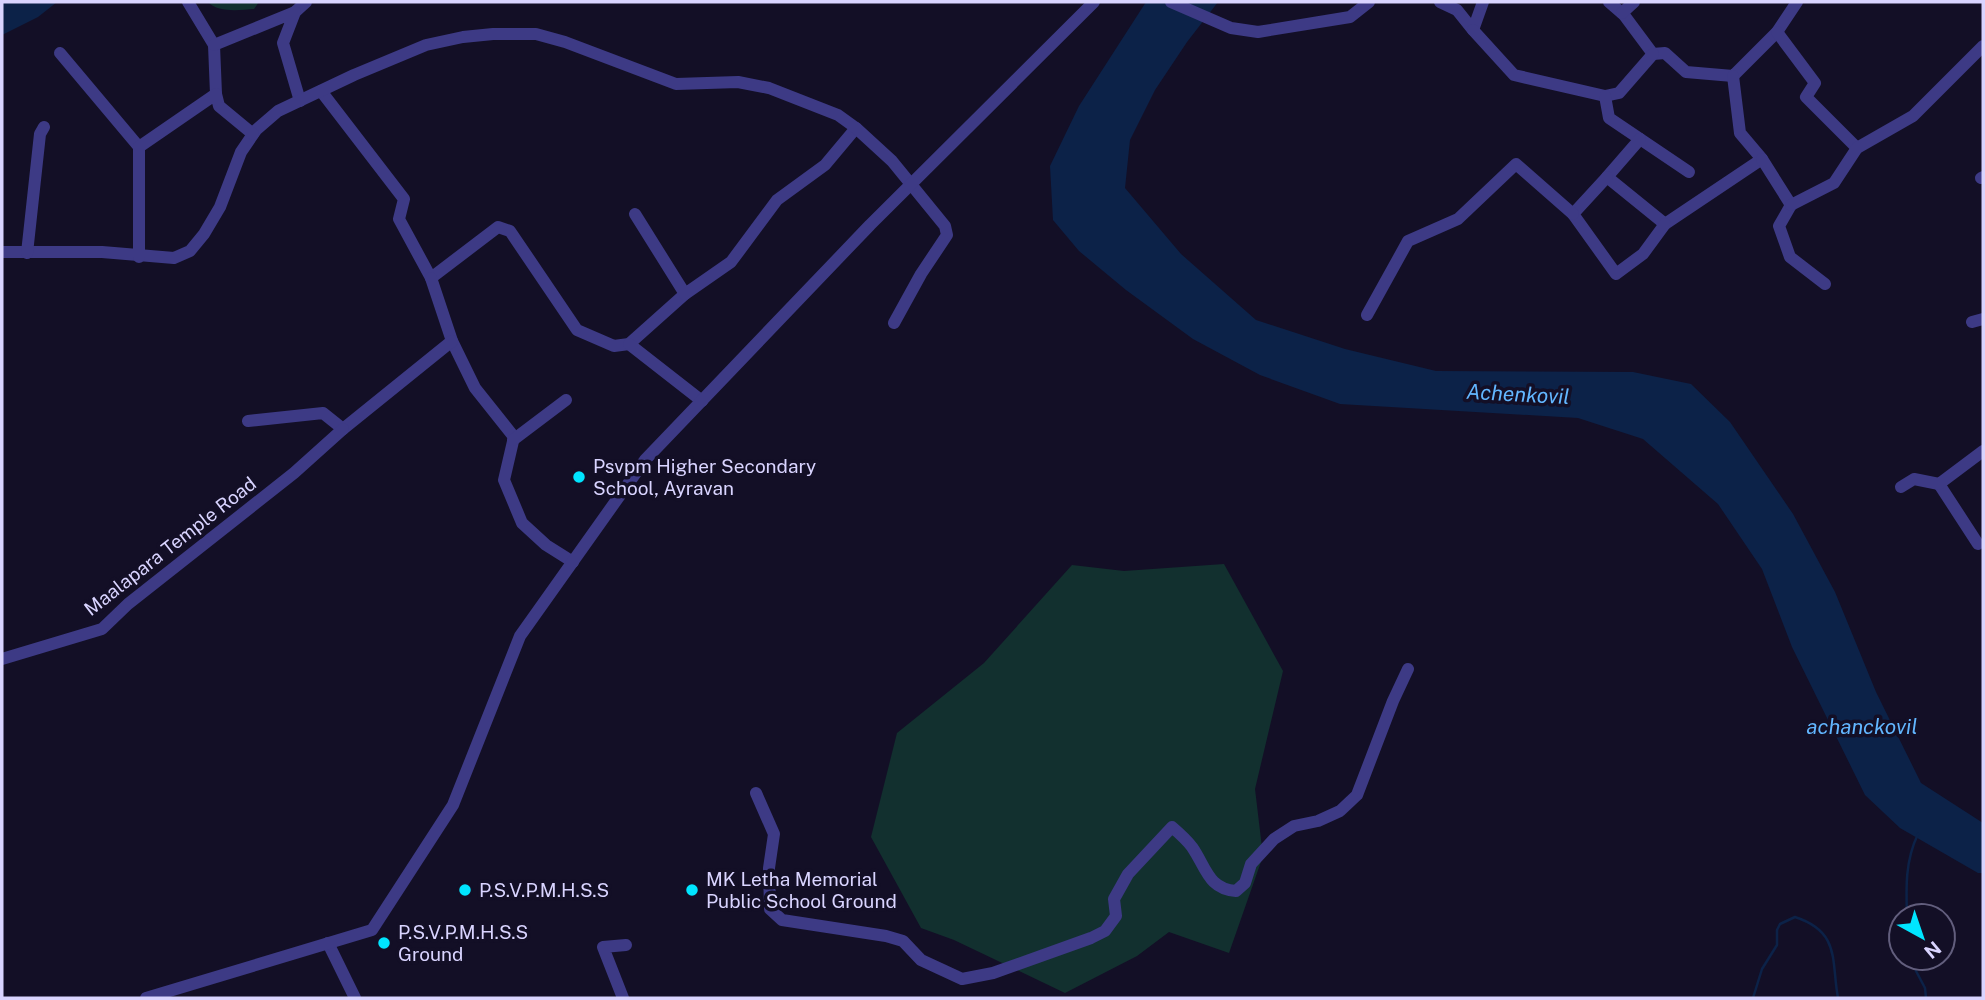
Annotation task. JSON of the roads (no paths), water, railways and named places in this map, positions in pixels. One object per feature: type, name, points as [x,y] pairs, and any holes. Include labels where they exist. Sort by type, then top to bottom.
[{"type":"street","points":[[188,2],[214,45],[219,106],[253,134]]},
{"type":"street","points":[[214,45],[295,12],[306,2]]},
{"type":"street","points":[[146,998],[372,930],[453,805],[520,636],[645,460],[911,184],[1094,2]]},
{"type":"street","points":[[1171,2],[1231,28],[1258,32],[1350,17],[1369,2]]},
{"type":"street","points":[[1440,2],[1457,10],[1514,75],[1605,96],[1619,93],[1653,54],[1665,54],[1686,72],[1733,76],[1777,32],[1797,2]]},
{"type":"street","points":[[1474,30],[1483,2]]},
{"type":"street","points":[[1609,2],[1622,13],[1653,54]]},
{"type":"street","points":[[1622,13],[1634,2]]},
{"type":"street","points":[[295,12],[283,43],[300,101]]},
{"type":"street","points":[[1777,32],[1815,83],[1806,97],[1857,148]]},
{"type":"street","points":[[2,252],[102,252],[174,258],[195,246],[220,206],[241,152],[253,134],[278,111],[426,45],[463,37],[536,34],[565,42],[676,84],[738,82],[769,88],[838,115],[856,128],[892,161],[945,226],[947,235],[921,274],[894,323]]},
{"type":"street","points":[[60,53],[139,147],[139,257]]},
{"type":"street","points":[[1825,284],[1790,257],[1779,226],[1791,205],[1834,183],[1857,148],[1913,117],[1981,54]]},
{"type":"street","points":[[1733,76],[1740,133],[1762,159],[1791,205]]},
{"type":"street","points":[[321,91],[404,199],[399,219],[431,278],[452,341],[475,388],[514,437],[504,480],[522,523],[546,545],[573,562]]},
{"type":"street","points":[[139,147],[216,94]]},
{"type":"street","points":[[1605,96],[1609,118],[1689,172]]},
{"type":"street","points":[[27,253],[40,134],[44,127]]},
{"type":"street","points":[[431,278],[498,227],[510,231],[577,330],[614,346],[629,344],[685,293],[731,262],[777,200],[825,164],[856,128]]},
{"type":"street","points":[[1573,214],[1640,139]]},
{"type":"street","points":[[1367,315],[1408,241],[1458,219],[1516,164],[1573,214],[1616,274],[1643,254],[1665,224],[1762,159]]},
{"type":"street","points":[[1607,177],[1665,224]]},
{"type":"street","points":[[635,214],[685,293]]},
{"type":"street","name":"Maalapara Temple Road","points":[[2,656],[102,629],[128,604],[294,473],[343,429],[452,341]]},
{"type":"street","points":[[629,344],[702,401]]},
{"type":"street","points":[[513,440],[566,400]]},
{"type":"street","points":[[248,421],[323,413],[343,429]]},
{"type":"street","points":[[1939,484],[1983,451]]},
{"type":"street","points":[[1901,487],[1914,479],[1939,484],[1978,544]]},
{"type":"street","points":[[756,793],[774,834],[769,868],[770,909],[782,920],[903,941],[920,960],[962,979],[993,974],[1105,931],[1116,916],[1114,898],[1128,874],[1172,827],[1190,844],[1211,881],[1223,890],[1236,891],[1245,883],[1251,864],[1274,839],[1294,826],[1318,821],[1340,811],[1357,795],[1408,669]]},
{"type":"street","points":[[328,943],[355,998]]},
{"type":"street","points":[[623,998],[603,947],[626,945]]},
{"type":"water","points":[[2,2],[57,2],[38,17],[2,35]]},
{"type":"water","points":[[1146,2],[1218,2],[1155,90],[1130,140],[1125,188],[1181,254],[1256,320],[1345,349],[1436,371],[1633,372],[1691,384],[1730,422],[1793,514],[1835,592],[1876,692],[1921,783],[1983,823],[1983,873],[1978,873],[1900,828],[1865,795],[1792,647],[1762,569],[1718,504],[1643,439],[1578,418],[1340,404],[1260,375],[1193,339],[1126,290],[1079,251],[1053,220],[1050,166],[1079,106]]},
{"type":"waterway","points":[[1907,902],[1909,864],[1918,834]]},
{"type":"waterway","points":[[1753,998],[1762,969],[1777,945],[1777,930],[1780,924],[1795,917],[1810,923],[1827,939],[1838,998]]},
{"type":"waterway","points":[[1917,972],[1925,988],[1926,998]]},
{"type":"place","name":"Psvpm Higher Secondary School, Ayravan","points":[[579,477]]},
{"type":"place","name":"P.S.V.P.M.H.S.S","points":[[465,890]]},
{"type":"place","name":"MK Letha Memorial Public School Ground","points":[[692,890]]},
{"type":"place","name":"P.S.V.P.M.H.S.S Ground","points":[[384,943]]},
{"type":"water label","name":"Achenkovil","points":[[1518,394]]},
{"type":"water label","name":"achanckovil","points":[[1862,726]]}]
